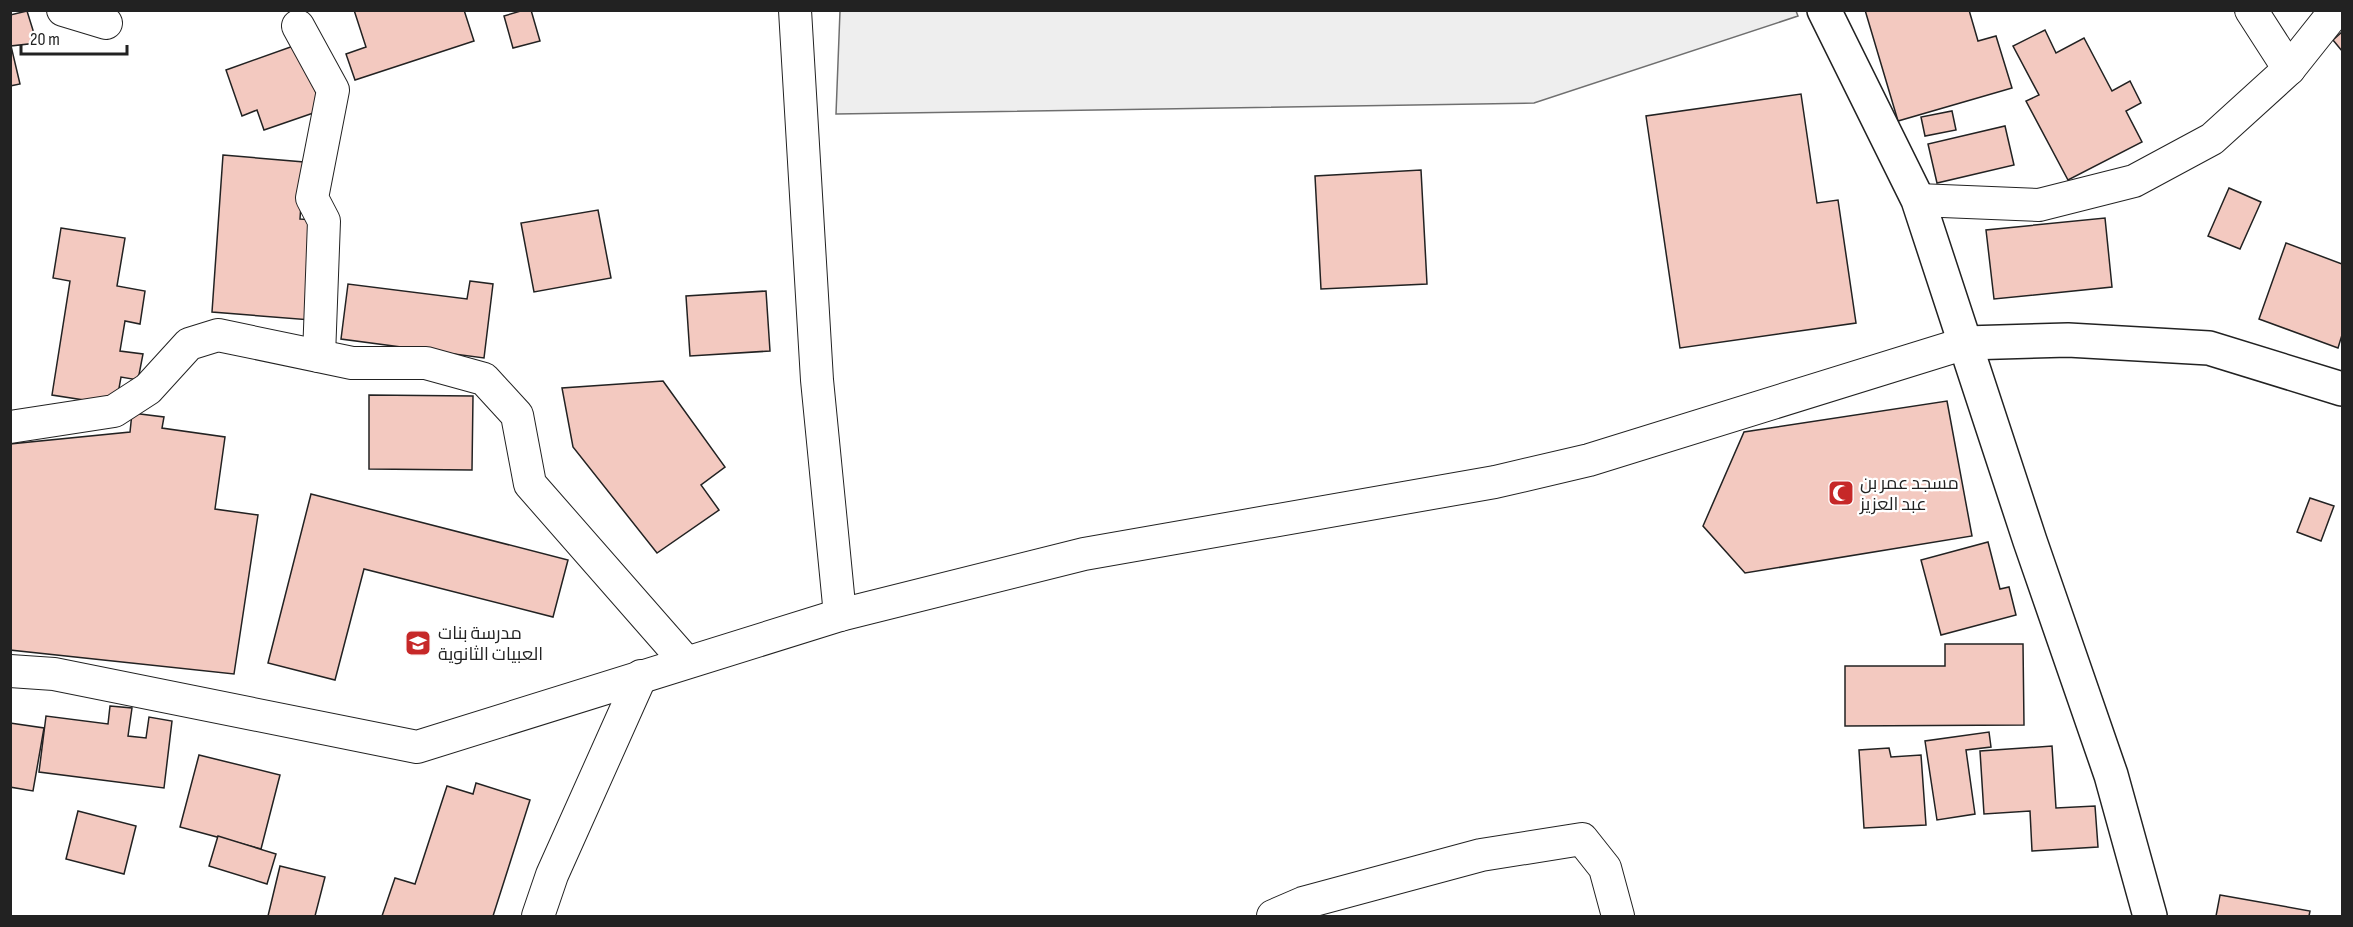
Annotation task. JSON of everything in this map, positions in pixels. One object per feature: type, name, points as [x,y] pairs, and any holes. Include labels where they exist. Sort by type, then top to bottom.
[{"type":"street","points":[[63,10],[106,23]]},
{"type":"street","points":[[795,10],[817,380],[840,615]]},
{"type":"street","points":[[1824,10],[1918,200],[2030,541],[2111,775],[2150,916]]},
{"type":"street","points":[[2251,10],[2289,69]]},
{"type":"street","points":[[1918,200],[2039,205],[2134,181],[2212,139],[2289,69],[2336,10]]},
{"type":"street","points":[[298,26],[333,90],[312,198],[324,221],[319,356]]},
{"type":"street","points":[[10,427],[114,411],[148,388],[189,344],[218,335],[352,363],[426,363],[484,379],[517,415],[530,484],[686,662]]},
{"type":"street","points":[[10,671],[54,674],[417,747],[840,615],[1084,554],[1496,482],[1577,463],[1966,343],[2068,340],[2209,348],[2343,389]]},
{"type":"street","points":[[538,916],[552,875],[640,676]]},
{"type":"street","points":[[1272,916],[1303,903],[1481,855],[1582,839],[1605,868],[1618,916]]},
{"type":"shaded area","points":[[840,11],[1796,11],[1798,16],[1534,103],[836,114]]},
{"type":"building","points":[[354,10],[464,10],[474,41],[355,80],[346,54],[366,47]]},
{"type":"building","points":[[531,10],[540,41],[513,48],[504,16]]},
{"type":"building","points":[[1865,10],[1969,10],[1978,41],[1996,36],[2012,88],[1898,121]]},
{"type":"building","points":[[27,11],[37,43],[11,46],[20,84],[10,86],[10,15]]},
{"type":"building","points":[[2045,30],[2056,53],[2084,38],[2112,91],[2130,81],[2141,103],[2126,111],[2142,142],[2068,180],[2026,101],[2039,95],[2013,46]]},
{"type":"building","points":[[2342,32],[2342,51],[2333,40]]},
{"type":"building","points":[[299,44],[322,110],[264,130],[257,110],[242,116],[226,70]]},
{"type":"building","points":[[1801,94],[1817,203],[1838,200],[1856,323],[1680,348],[1646,116]]},
{"type":"building","points":[[1952,111],[1956,130],[1925,136],[1921,117]]},
{"type":"building","points":[[2005,126],[2014,165],[1937,183],[1928,144]]},
{"type":"building","points":[[223,155],[304,162],[300,219],[318,220],[311,320],[212,312]]},
{"type":"building","points":[[1421,170],[1427,284],[1321,289],[1315,176]]},
{"type":"building","points":[[2229,188],[2261,202],[2240,249],[2208,236]]},
{"type":"building","points":[[598,210],[611,278],[534,292],[521,223]]},
{"type":"building","points":[[2105,218],[2112,287],[1994,299],[1986,230]]},
{"type":"building","points":[[61,228],[125,238],[117,286],[145,291],[140,324],[125,321],[120,351],[143,354],[138,380],[121,377],[116,405],[52,395],[70,281],[53,278]]},
{"type":"building","points":[[2286,243],[2342,264],[2342,335],[2338,348],[2259,319]]},
{"type":"building","points":[[470,281],[493,284],[484,358],[341,339],[348,284],[467,299]]},
{"type":"building","points":[[766,291],[770,351],[690,356],[686,296]]},
{"type":"building","points":[[663,381],[725,467],[701,485],[719,510],[657,553],[573,447],[562,388]]},
{"type":"building","points":[[369,395],[473,396],[472,470],[369,469]]},
{"type":"building","name":"مسجد عمر بن عبد العزيز","points":[[1947,401],[1972,536],[1745,573],[1703,526],[1744,432]]},
{"type":"building","points":[[132,413],[164,417],[162,428],[225,437],[215,509],[258,515],[234,674],[10,650],[10,444],[130,432]]},
{"type":"building","name":"مدرسة بنات العبيات الثانوية","points":[[311,494],[568,560],[553,617],[364,569],[335,680],[268,663]]},
{"type":"building","points":[[2310,498],[2334,506],[2321,541],[2297,532]]},
{"type":"building","points":[[1988,542],[2000,589],[2009,587],[2016,615],[1941,635],[1921,560]]},
{"type":"building","points":[[1945,644],[2023,644],[2024,725],[1845,726],[1845,666],[1945,666]]},
{"type":"building","points":[[110,706],[132,708],[128,736],[146,738],[149,717],[172,721],[164,788],[39,772],[46,716],[108,724]]},
{"type":"building","points":[[10,723],[44,728],[33,791],[10,787]]},
{"type":"building","points":[[1989,732],[1991,747],[1966,750],[1975,814],[1937,820],[1925,741]]},
{"type":"building","points":[[2052,746],[2056,808],[2095,806],[2098,847],[2032,851],[2030,811],[1984,814],[1980,751]]},
{"type":"building","points":[[1889,748],[1891,757],[1921,755],[1926,825],[1864,828],[1859,750]]},
{"type":"building","points":[[199,755],[280,775],[261,849],[180,827]]},
{"type":"building","points":[[476,783],[530,800],[493,916],[382,916],[395,878],[415,884],[447,786],[473,794]]},
{"type":"building","points":[[78,811],[136,826],[124,874],[66,859]]},
{"type":"building","points":[[218,836],[276,854],[267,884],[209,866]]},
{"type":"building","points":[[280,866],[325,877],[315,916],[268,916]]},
{"type":"building","points":[[2220,895],[2310,911],[2309,916],[2216,916]]},
{"type":"place","name":"مسجد عمر بن عبد العزيز","points":[[1841,493]]},
{"type":"place","name":"مدرسة بنات العبيات الثانوية","points":[[418,643]]}]
